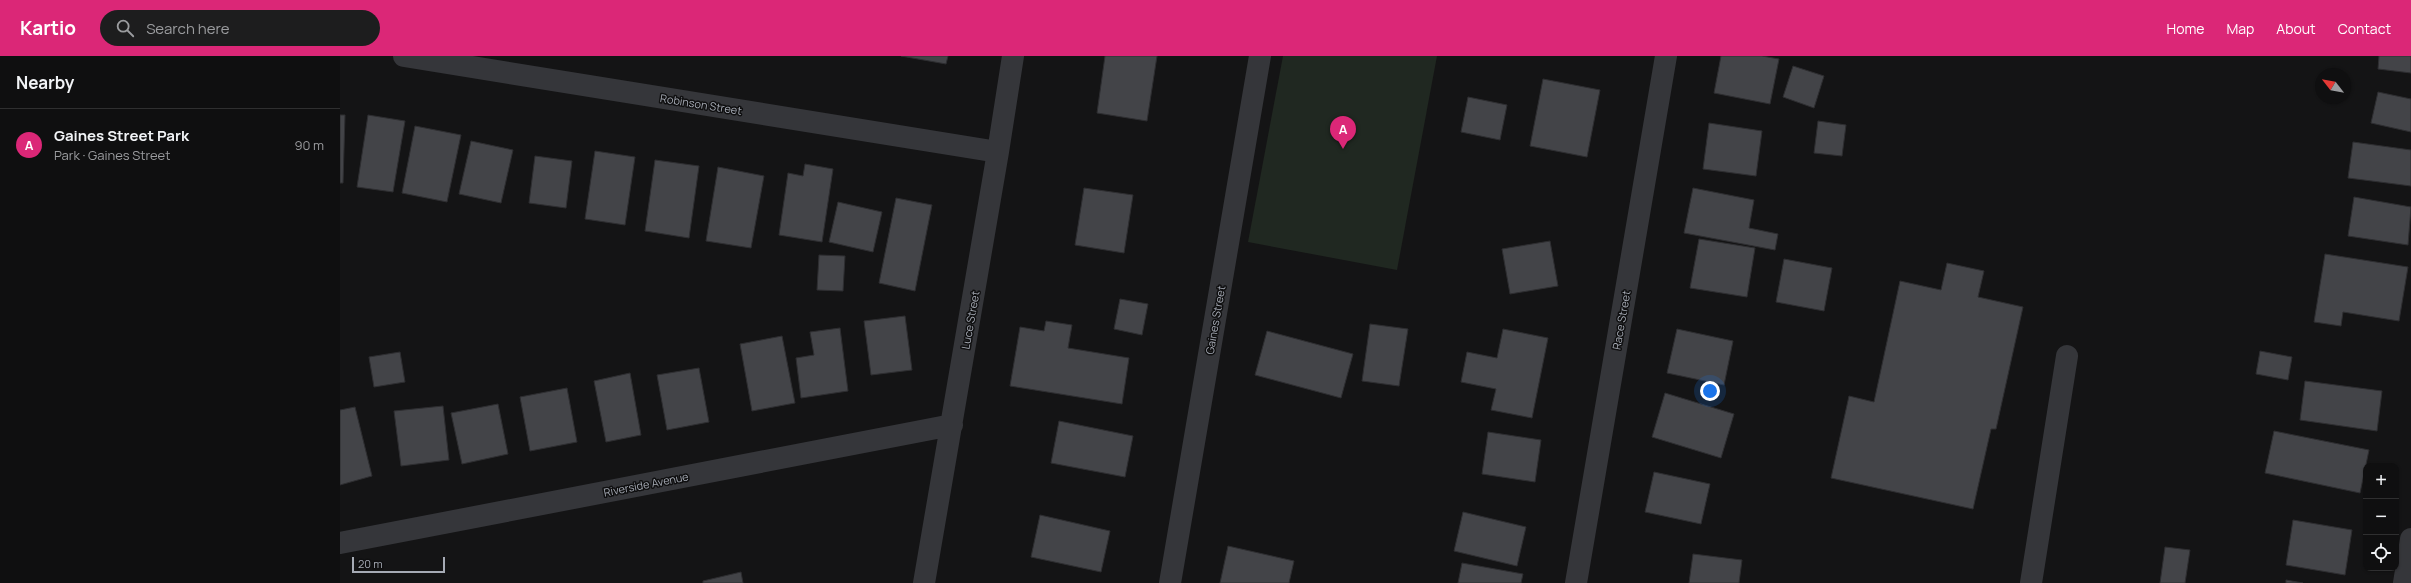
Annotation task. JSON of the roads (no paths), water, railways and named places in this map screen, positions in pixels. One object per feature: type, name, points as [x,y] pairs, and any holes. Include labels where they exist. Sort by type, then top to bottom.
[{"type":"street","name":"Robinson Street","points":[[404,56],[998,152]]},
{"type":"street","name":"Luce Street","points":[[924,583],[952,425],[1013,56]]},
{"type":"street","name":"Gaines Street","points":[[1170,583],[1260,56]]},
{"type":"street","name":"Race Street","points":[[1576,583],[1666,56]]},
{"type":"street","points":[[2031,583],[2067,356]]},
{"type":"street","name":"Riverside Avenue","points":[[340,543],[952,425]]},
{"type":"street","points":[[2404,583],[2411,539]]},
{"type":"place","name":"Gaines Street Park","points":[[1343,149]]}]
